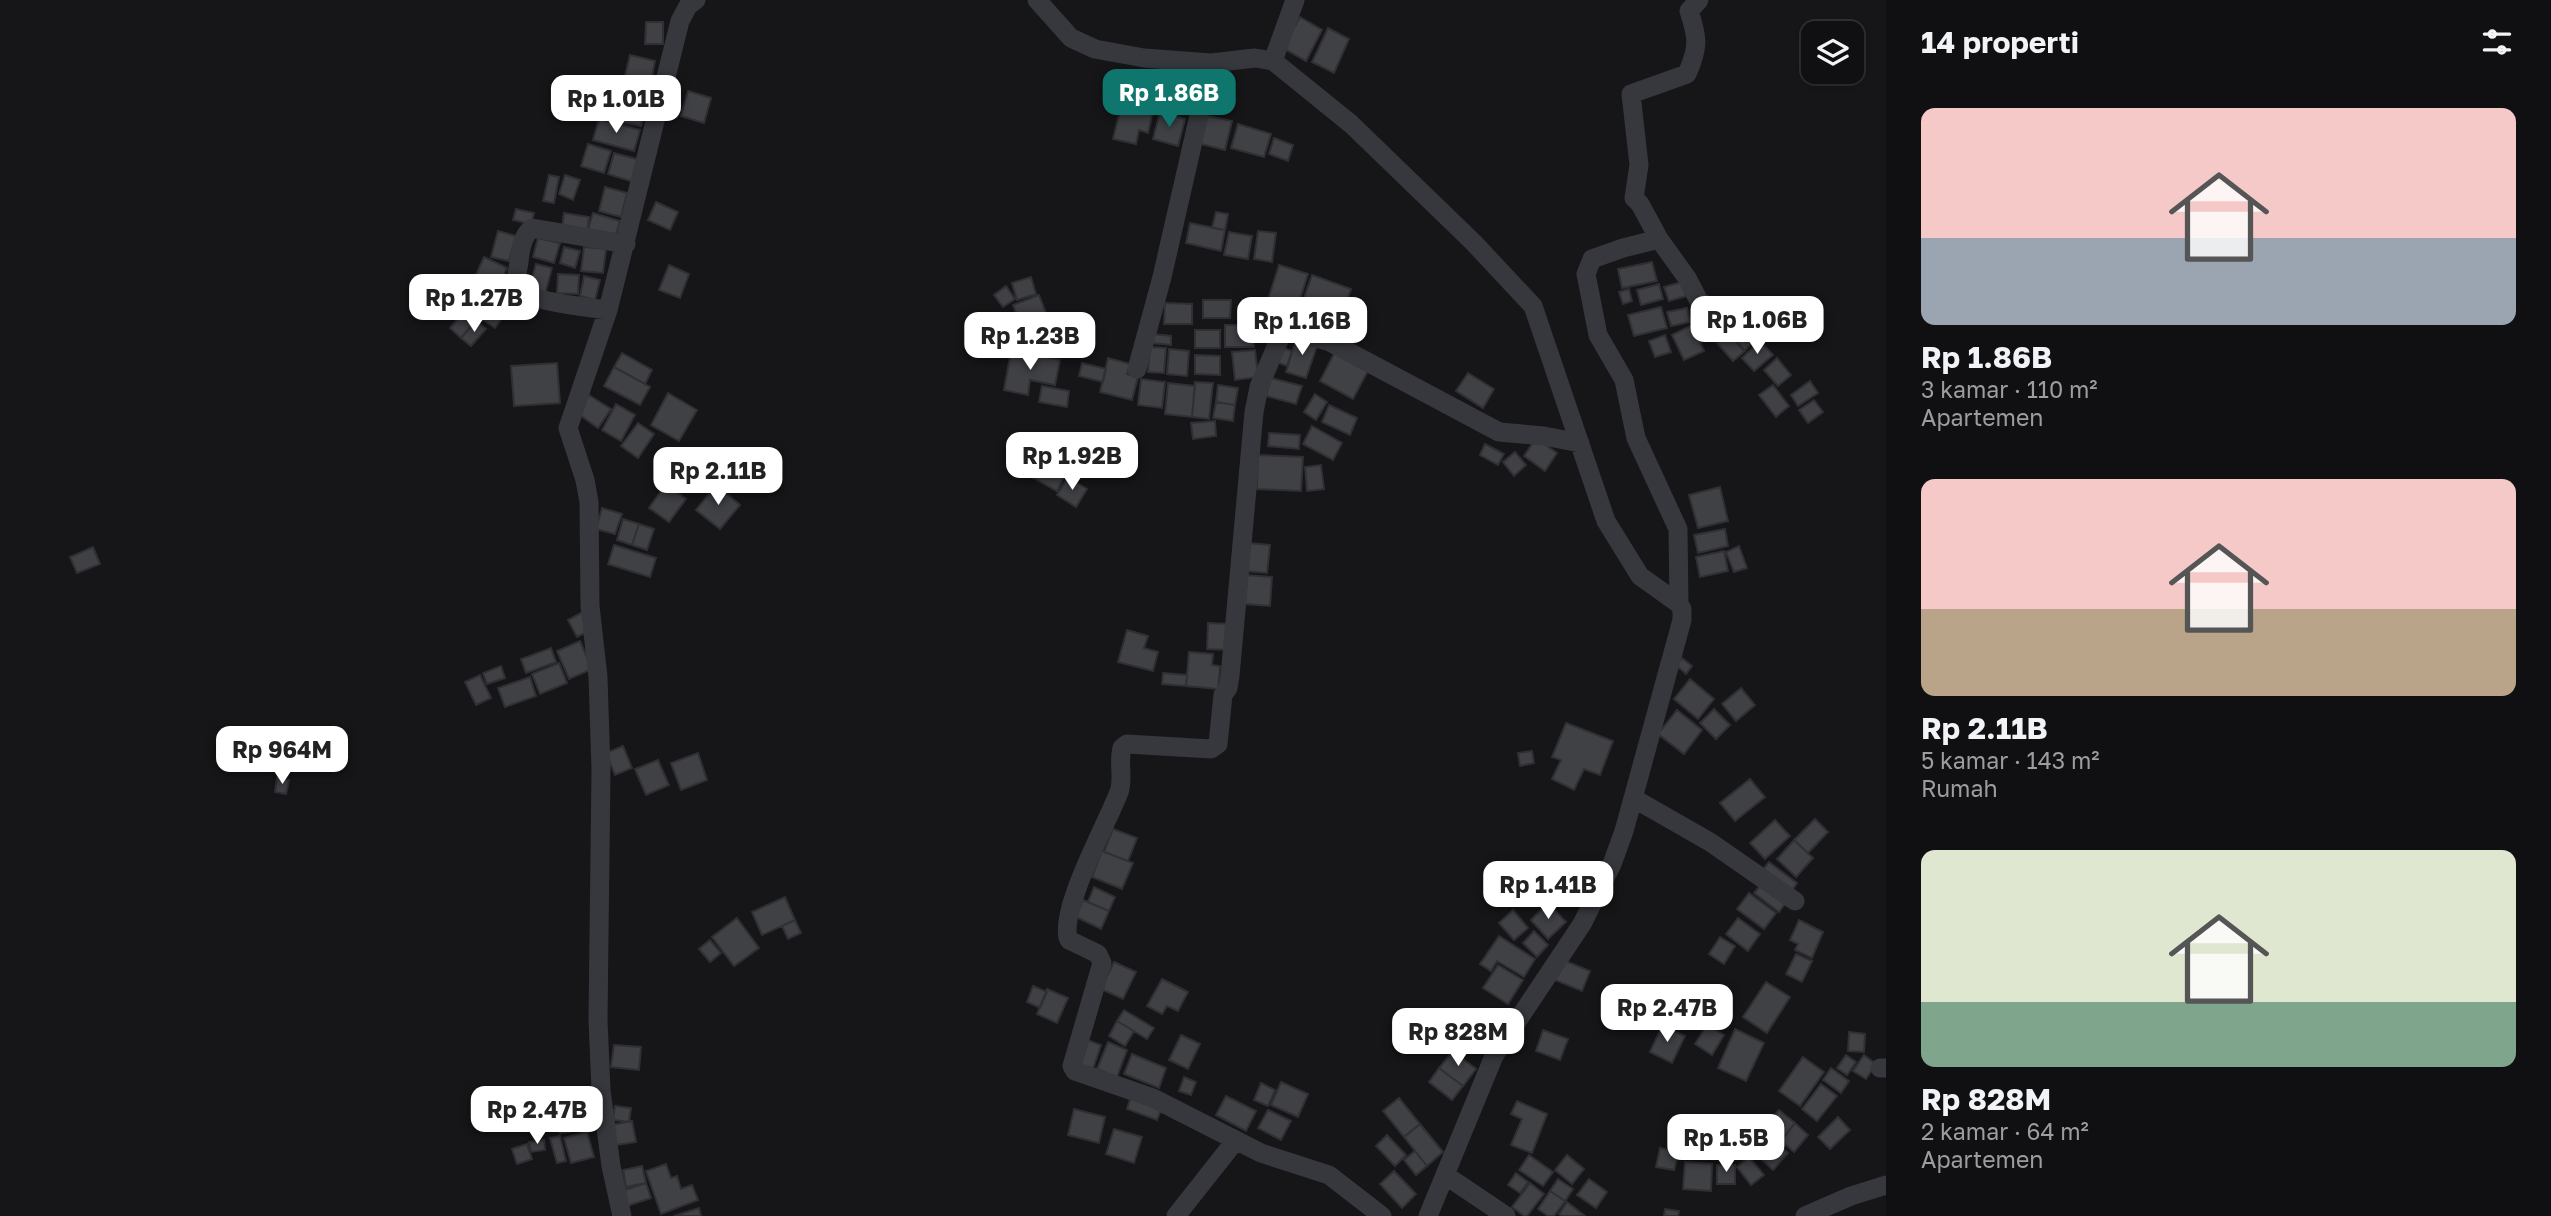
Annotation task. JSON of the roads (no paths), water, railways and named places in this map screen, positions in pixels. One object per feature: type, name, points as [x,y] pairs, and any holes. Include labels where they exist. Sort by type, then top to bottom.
[{"type":"street","points":[[622,1216],[611,1166],[601,1090],[598,1020],[601,770],[598,677],[590,606],[589,502],[568,428],[608,310],[680,21],[688,6],[696,0]]},
{"type":"street","points":[[1037,0],[1071,38],[1081,44],[1144,58],[1211,63],[1255,58],[1273,61],[1351,124],[1473,242],[1533,306],[1613,536],[1640,576],[1682,609],[1682,620],[1612,864],[1592,906],[1493,1056],[1429,1216]]},
{"type":"street","points":[[1273,61],[1295,0]]},
{"type":"street","points":[[1699,0],[1689,11],[1698,37],[1695,57],[1687,74],[1631,94],[1639,165],[1634,198],[1687,278],[1700,303],[1705,304]]},
{"type":"street","points":[[1137,369],[1165,264],[1211,63]]},
{"type":"street","points":[[608,310],[544,300],[522,292],[516,283],[520,251],[527,233],[532,228],[626,244]]},
{"type":"street","points":[[1659,239],[1592,259],[1586,274],[1598,335],[1624,380],[1636,438],[1678,529],[1679,604]]},
{"type":"street","points":[[1254,319],[1285,326],[1330,342],[1499,432],[1580,443]]},
{"type":"street","points":[[1285,326],[1259,387],[1254,412],[1230,676],[1228,688],[1223,695],[1218,744],[1211,749],[1124,746],[1120,753],[1120,789],[1076,891],[1067,932],[1071,943],[1098,954],[1102,963],[1072,1058],[1072,1069],[1153,1098],[1261,1153],[1321,1172],[1337,1180],[1382,1216]]},
{"type":"street","points":[[1633,798],[1710,842],[1795,901]]},
{"type":"street","points":[[1176,1216],[1236,1140]]},
{"type":"street","points":[[1445,1175],[1506,1216]]},
{"type":"street","points":[[1813,1214],[1851,1196],[1886,1185]]}]
